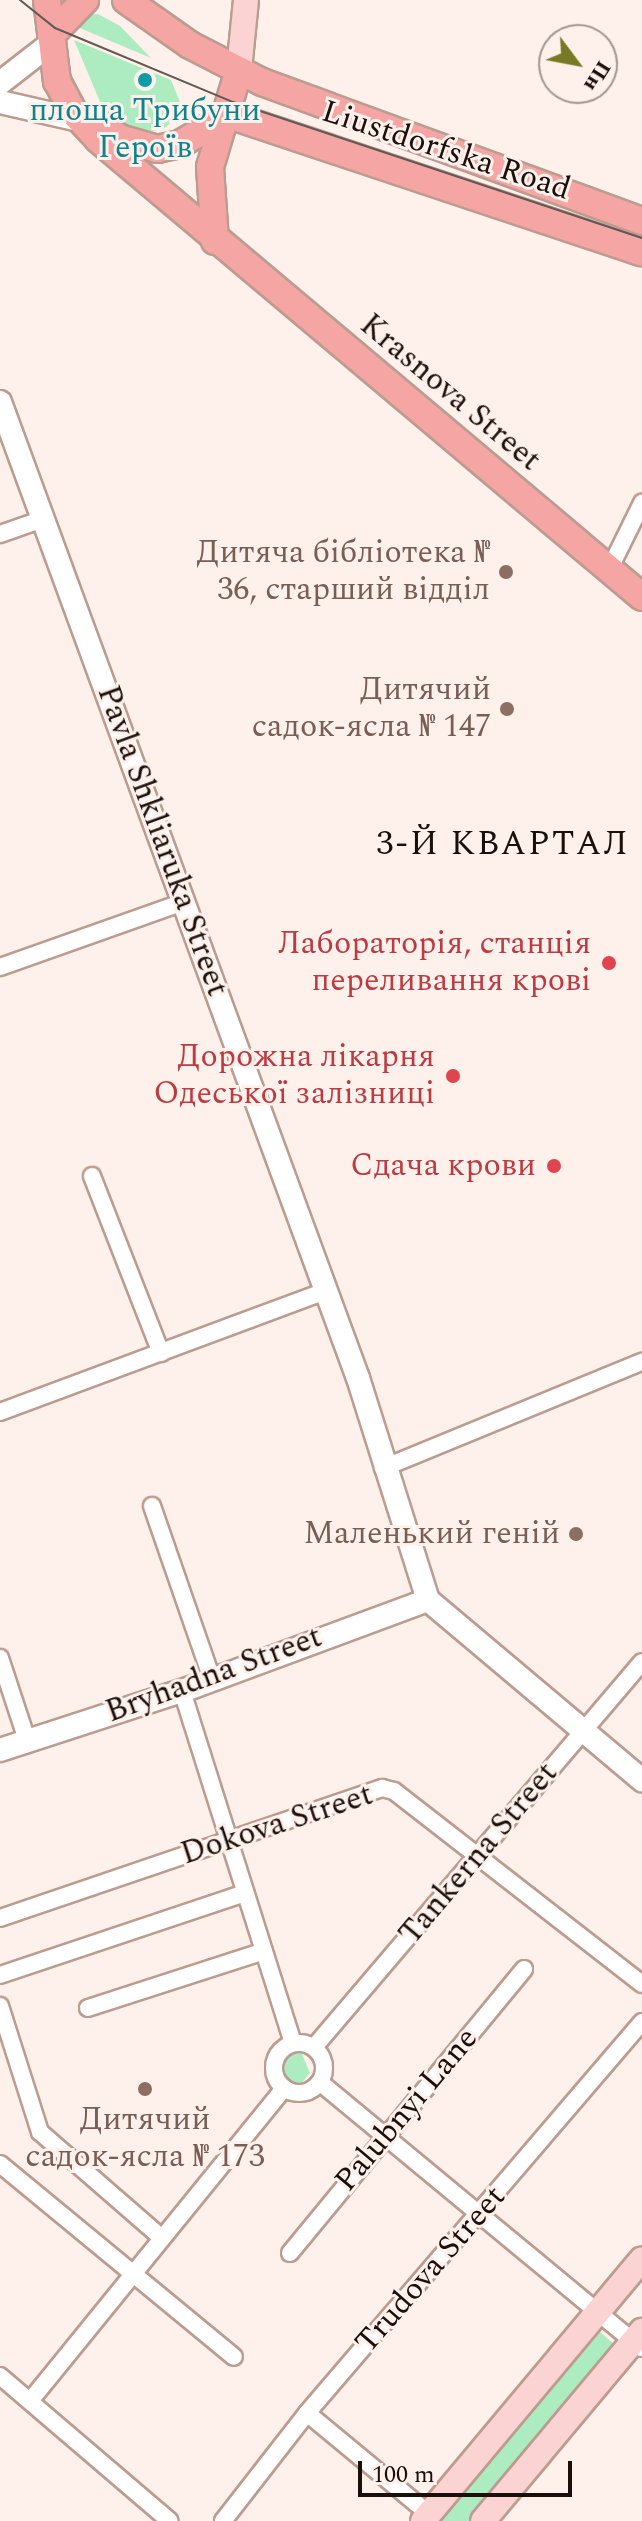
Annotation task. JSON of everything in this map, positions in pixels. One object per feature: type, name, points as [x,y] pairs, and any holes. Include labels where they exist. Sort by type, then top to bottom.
[{"type":"main road","points":[[85,0],[52,26],[91,123],[119,138],[157,149],[180,144],[232,105]]},
{"type":"main road","points":[[126,0],[190,45],[239,70]]},
{"type":"main road","points":[[215,241],[210,167],[232,105],[246,0]]},
{"type":"main road","name":"Liustdorfska Road","points":[[239,70],[642,221]]},
{"type":"main road","name":"Liustdorfska Road","points":[[232,105],[642,252]]},
{"type":"main road","name":"Krasnova Street","points":[[91,123],[134,172],[642,597]]},
{"type":"main road","points":[[426,2518],[642,2259]]},
{"type":"main road","points":[[483,2521],[639,2340]]},
{"type":"street","points":[[0,83],[52,26]]},
{"type":"street","points":[[0,102],[91,123]]},
{"type":"street","name":"Pavla Shkliaruka Street","points":[[0,402],[326,1291],[428,1600]]},
{"type":"street","points":[[609,570],[642,503]]},
{"type":"street","points":[[0,534],[43,519]]},
{"type":"street","points":[[0,967],[184,902]]},
{"type":"street","points":[[92,1176],[161,1353]]},
{"type":"street","points":[[0,1412],[326,1291]]},
{"type":"street","points":[[383,1468],[642,1362]]},
{"type":"street","points":[[152,1506],[212,1679]]},
{"type":"street","points":[[428,1600],[642,1780]]},
{"type":"street","name":"Bryhadna Street","points":[[0,1750],[182,1691],[428,1600]]},
{"type":"street","points":[[0,1658],[27,1740]]},
{"type":"street","name":"Tankerna Street","points":[[315,2046],[642,1662]]},
{"type":"street","points":[[182,1691],[293,2042]]},
{"type":"street","name":"Dokova Street","points":[[0,1918],[382,1788],[394,1791],[642,1984]]},
{"type":"street","points":[[0,1975],[245,1893]]},
{"type":"street","points":[[88,2008],[264,1951]]},
{"type":"street","name":"Palubnyi Lane","points":[[290,2253],[524,1969]]},
{"type":"street","points":[[0,2006],[40,2132],[161,2237]]},
{"type":"street","name":"Trudova Street","points":[[223,2521],[307,2413],[642,2022]]},
{"type":"street","points":[[293,2042],[315,2046],[322,2084],[482,2212],[598,2312],[639,2340]]},
{"type":"street","points":[[293,2042],[277,2056],[274,2067],[284,2088],[304,2095],[322,2084]]},
{"type":"street","points":[[30,2401],[284,2088]]},
{"type":"street","points":[[0,2164],[95,2246],[134,2271],[234,2357]]},
{"type":"street","points":[[0,2376],[170,2521]]},
{"type":"street","points":[[307,2413],[426,2518]]},
{"type":"green space","points":[[98,14],[120,26],[151,58],[75,26],[84,15]]},
{"type":"green space","points":[[74,40],[171,80],[180,102],[176,119],[163,129],[142,133],[106,116]]},
{"type":"green space","points":[[299,2047],[310,2073],[299,2086],[283,2076],[280,2063],[288,2049]]},
{"type":"green space","points":[[593,2326],[621,2350],[477,2521],[431,2521]]},
{"type":"tram line","points":[[20,0],[55,28],[233,102],[642,238]]},
{"type":"place","name":"площа Трибуни Героїв","points":[[145,80]]},
{"type":"place","name":"Дитяча бібліотека № 36, старший відділ","points":[[506,572]]},
{"type":"place","name":"Дитячий садок-ясла № 147","points":[[507,709]]},
{"type":"place","name":"Лабораторія, станція переливання крові","points":[[609,963]]},
{"type":"place","name":"Дорожна лікарня Одеської залізниці","points":[[453,1076]]},
{"type":"place","name":"Сдача крови","points":[[554,1166]]},
{"type":"place","name":"Маленький геній","points":[[576,1534]]},
{"type":"place","name":"Дитячий садок-ясла № 173","points":[[145,2089]]},
{"type":"district","name":"3-Й КВАРТАЛ","points":[[503,845]]}]
